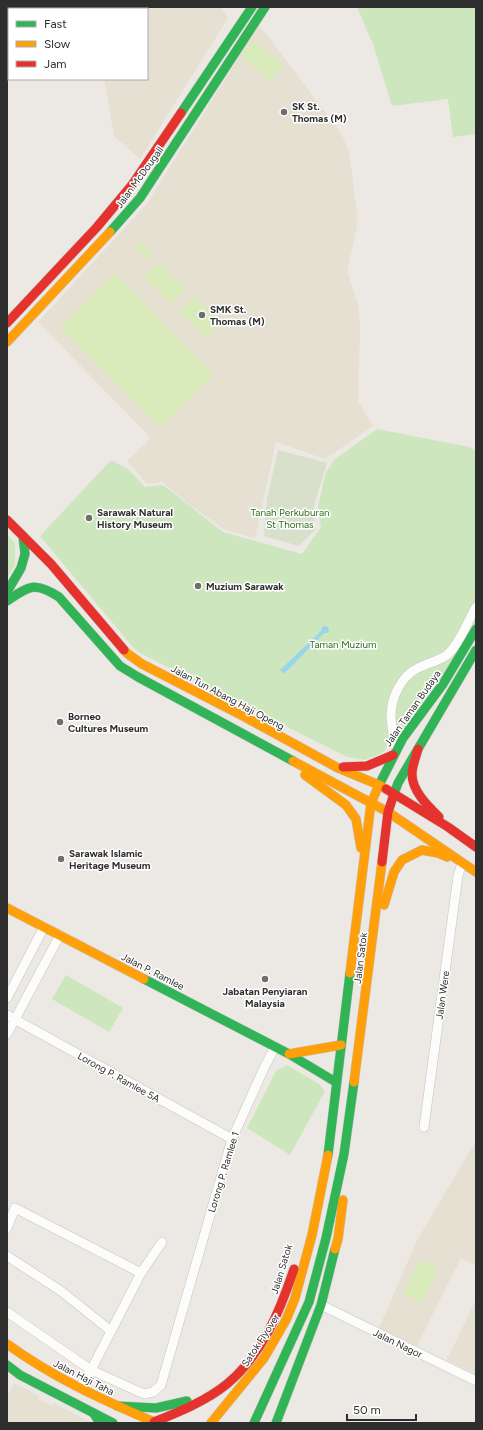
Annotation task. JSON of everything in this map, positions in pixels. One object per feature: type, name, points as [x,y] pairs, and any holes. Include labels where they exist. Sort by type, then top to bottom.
[{"type":"main road","name":"Jalan McDougall","points":[[7,323],[97,227],[132,185],[252,7]]},
{"type":"main road","name":"Jalan McDougall","points":[[7,342],[115,227],[140,198],[265,7]]},
{"type":"main road","name":"Jalan Tun Abang Haji Openg","points":[[7,520],[51,564],[128,654],[142,664],[245,717],[338,768],[379,785],[476,847]]},
{"type":"main road","points":[[7,592],[21,568],[24,554],[23,536]]},
{"type":"main road","points":[[7,601],[27,588],[36,586],[47,588],[59,597],[120,666],[388,812],[476,872]]},
{"type":"main road","name":"Jalan Taman Budaya","points":[[371,803],[395,752],[407,732],[443,684],[476,629]]},
{"type":"main road","points":[[388,812],[398,783],[476,650]]},
{"type":"main road","points":[[261,744],[346,805],[356,819],[364,868]]},
{"type":"main road","points":[[418,749],[412,775],[414,784],[421,796],[448,828]]},
{"type":"main road","points":[[338,768],[367,766],[395,752]]},
{"type":"main road","name":"Jalan Satok","points":[[312,1235],[328,1154],[371,803]]},
{"type":"main road","name":"Jalan Satok","points":[[254,1423],[309,1302],[326,1238],[344,1154],[373,938],[388,812]]},
{"type":"main road","points":[[373,938],[394,872],[402,860],[422,850],[438,853],[462,863]]},
{"type":"main road","name":"Jalan P. Ramlee","points":[[7,908],[276,1047],[334,1081]]},
{"type":"main road","points":[[289,1054],[341,1045]]},
{"type":"main road","name":"Jalan Satok","points":[[155,1423],[211,1395],[228,1383],[257,1349],[272,1326],[294,1269],[306,1220],[338,1064]]},
{"type":"main road","name":"Jalan Satok","points":[[276,1423],[321,1305],[338,1239],[344,1192],[344,1154]]},
{"type":"main road","name":"Satok Flyover","points":[[211,1423],[264,1358],[286,1320],[295,1298],[312,1235]]},
{"type":"main road","name":"Jalan Haji Taha","points":[[7,1344],[37,1365],[79,1388],[155,1423]]},
{"type":"main road","points":[[7,1365],[20,1375],[114,1423]]},
{"type":"main road","points":[[117,1406],[156,1408],[211,1395]]},
{"type":"main road","points":[[94,1414],[100,1423]]},
{"type":"street","points":[[395,752],[391,716],[395,694],[406,677],[416,668],[448,654],[456,645],[476,607]]},
{"type":"street","name":"Jalan Were","points":[[424,1127],[458,876],[462,863]]},
{"type":"street","points":[[7,998],[44,927]]},
{"type":"street","points":[[7,1034],[11,1017],[60,935]]},
{"type":"street","name":"Lorong P. Ramlee 5A","points":[[11,1017],[232,1139]]},
{"type":"street","name":"Lorong P. Ramlee 1","points":[[91,1370],[144,1394],[153,1392],[161,1385],[232,1139],[264,1068],[276,1047]]},
{"type":"street","points":[[7,1228],[15,1208],[141,1273]]},
{"type":"street","points":[[79,1388],[91,1370],[141,1273],[162,1242]]},
{"type":"street","points":[[7,1256],[61,1291],[111,1331]]},
{"type":"street","name":"Jalan Nagor","points":[[321,1305],[476,1381]]},
{"type":"street","points":[[7,1312],[91,1370]]},
{"type":"shaded area","points":[[221,7],[228,18],[140,159],[114,136],[104,80],[148,80],[148,8],[91,8]]},
{"type":"shaded area","name":"SMK St. Thomas (M)","points":[[259,25],[341,133],[349,152],[357,212],[357,227],[347,271],[359,308],[360,333],[358,401],[373,426],[325,459],[276,442],[255,538],[225,530],[162,482],[147,484],[127,461],[151,438],[38,322],[146,205]]},
{"type":"shaded area","points":[[476,1141],[476,1266],[461,1258],[417,1346],[379,1328],[416,1242]]},
{"type":"shaded area","points":[[476,1299],[476,1374],[447,1360]]},
{"type":"shaded area","points":[[14,1383],[39,1396],[38,1399],[52,1406],[54,1403],[92,1423],[7,1423],[7,1397]]},
{"type":"green space","points":[[357,7],[476,7],[476,134],[453,137],[448,99],[392,106],[373,44]]},
{"type":"green space","points":[[253,40],[284,64],[271,81],[241,57]]},
{"type":"green space","points":[[141,242],[153,255],[147,261],[134,248]]},
{"type":"green space","points":[[159,262],[186,288],[171,304],[144,277]]},
{"type":"green space","points":[[114,273],[214,374],[161,428],[60,327]]},
{"type":"green space","points":[[194,296],[221,322],[206,338],[179,311]]},
{"type":"green space","name":"Taman Muzium","points":[[377,429],[469,447],[476,451],[476,623],[442,677],[402,730],[382,753],[365,760],[347,757],[140,653],[132,646],[40,536],[111,460],[128,469],[145,487],[163,485],[223,532],[302,554],[321,527],[318,506],[326,472],[334,460]]},
{"type":"green space","name":"Tanah Perkuburan St Thomas","points":[[278,450],[327,463],[314,505],[315,530],[299,546],[264,536],[267,499]]},
{"type":"green space","points":[[7,535],[15,543],[15,565],[7,578]]},
{"type":"green space","points":[[66,975],[123,1008],[109,1032],[52,999]]},
{"type":"green space","points":[[287,1065],[319,1084],[325,1091],[290,1155],[247,1128],[276,1071]]},
{"type":"green space","points":[[420,1259],[438,1268],[422,1303],[403,1294]]},
{"type":"water","points":[[322,627],[328,627],[328,633],[324,633],[284,674],[280,670],[321,631]]},
{"type":"traffic: fast","points":[[181,113],[252,7]]},
{"type":"traffic: fast","points":[[110,232],[140,198],[265,7]]},
{"type":"traffic: fast","points":[[7,592],[21,568],[25,554],[23,536]]},
{"type":"traffic: fast","points":[[7,601],[32,587],[38,587],[51,592],[59,597],[120,666],[293,761]]},
{"type":"traffic: fast","points":[[379,785],[403,738],[443,684],[476,629]]},
{"type":"traffic: fast","points":[[394,794],[398,783],[476,650]]},
{"type":"traffic: fast","points":[[328,1155],[350,973]]},
{"type":"traffic: fast","points":[[144,979],[289,1054],[334,1081]]},
{"type":"traffic: fast","points":[[254,1423],[309,1302],[326,1238],[344,1154],[354,1082]]},
{"type":"traffic: fast","points":[[276,1423],[321,1305],[335,1249]]},
{"type":"traffic: fast","points":[[7,1365],[20,1375],[113,1423]]},
{"type":"traffic: fast","points":[[117,1406],[156,1408],[187,1401]]},
{"type":"traffic: fast","points":[[94,1414],[100,1423]]},
{"type":"traffic: slow","points":[[7,342],[110,232]]},
{"type":"traffic: slow","points":[[124,650],[142,664],[245,717],[338,768],[386,789]]},
{"type":"traffic: slow","points":[[293,761],[388,812],[476,872]]},
{"type":"traffic: slow","points":[[305,775],[346,805],[356,819],[361,848]]},
{"type":"traffic: slow","points":[[350,973],[371,803],[379,785]]},
{"type":"traffic: slow","points":[[384,905],[394,872],[402,860],[422,850],[438,853],[447,857]]},
{"type":"traffic: slow","points":[[354,1082],[382,862]]},
{"type":"traffic: slow","points":[[7,908],[144,979]]},
{"type":"traffic: slow","points":[[289,1054],[341,1045]]},
{"type":"traffic: slow","points":[[211,1423],[264,1358],[286,1320],[295,1298],[312,1235],[328,1155]]},
{"type":"traffic: slow","points":[[335,1249],[338,1239],[343,1200]]},
{"type":"traffic: slow","points":[[7,1344],[60,1378],[154,1422]]},
{"type":"traffic: jam","points":[[7,323],[97,227],[132,185],[181,113]]},
{"type":"traffic: jam","points":[[7,520],[51,564],[124,650]]},
{"type":"traffic: jam","points":[[418,749],[412,774],[413,780],[421,798],[439,817]]},
{"type":"traffic: jam","points":[[343,767],[367,766],[393,755]]},
{"type":"traffic: jam","points":[[386,789],[448,827],[476,847]]},
{"type":"traffic: jam","points":[[382,862],[388,812],[394,794]]},
{"type":"traffic: jam","points":[[154,1422],[183,1410],[210,1396],[227,1384],[250,1360],[260,1346],[276,1316],[294,1269]]},
{"type":"place","name":"SK St. Thomas (M)","points":[[284,112]]},
{"type":"place","name":"SMK St. Thomas (M)","points":[[202,315]]},
{"type":"place","name":"Sarawak Natural History Museum","points":[[89,518]]},
{"type":"place","name":"Muzium Sarawak","points":[[198,586]]},
{"type":"place","name":"Borneo Cultures Museum","points":[[60,722]]},
{"type":"place","name":"Sarawak Islamic Heritage Museum","points":[[61,859]]},
{"type":"place","name":"Jabatan Penyiaran Malaysia","points":[[265,979]]}]
